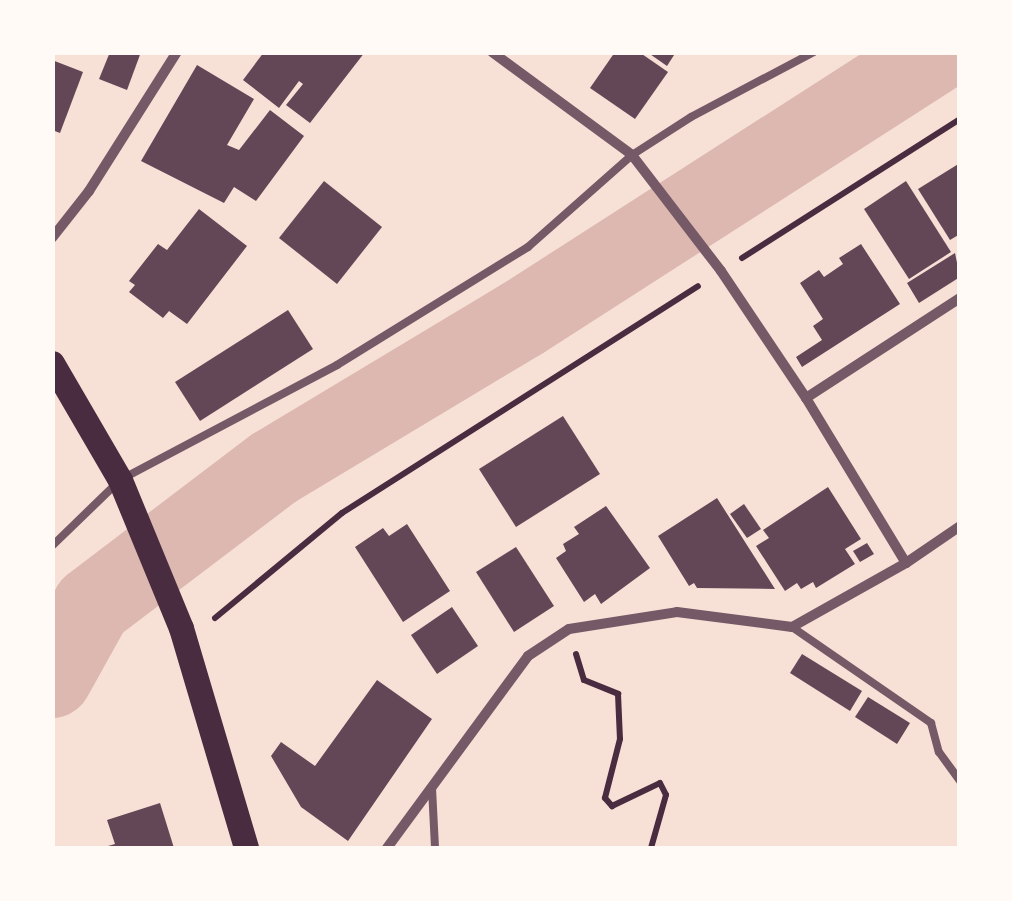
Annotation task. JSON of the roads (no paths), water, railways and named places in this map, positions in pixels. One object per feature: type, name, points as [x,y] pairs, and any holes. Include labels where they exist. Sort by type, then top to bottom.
[{"type":"main road","points":[[52,362],[131,505],[182,636],[246,848]]},
{"type":"street","points":[[52,238],[89,191],[177,52]]},
{"type":"street","points":[[492,52],[632,155],[718,267],[806,398],[906,564]]},
{"type":"street","points":[[806,398],[960,298]]},
{"type":"street","points":[[387,848],[528,656],[569,629],[677,612],[792,626],[906,564],[960,526]]},
{"type":"lane","points":[[52,546],[120,480],[338,366],[528,246],[632,155],[691,117],[814,52]]},
{"type":"lane","points":[[792,626],[930,723],[940,752],[960,781]]},
{"type":"lane","points":[[432,788],[435,848]]},
{"type":"waterway","points":[[52,678],[92,606],[274,468],[522,319],[938,52]]}]
